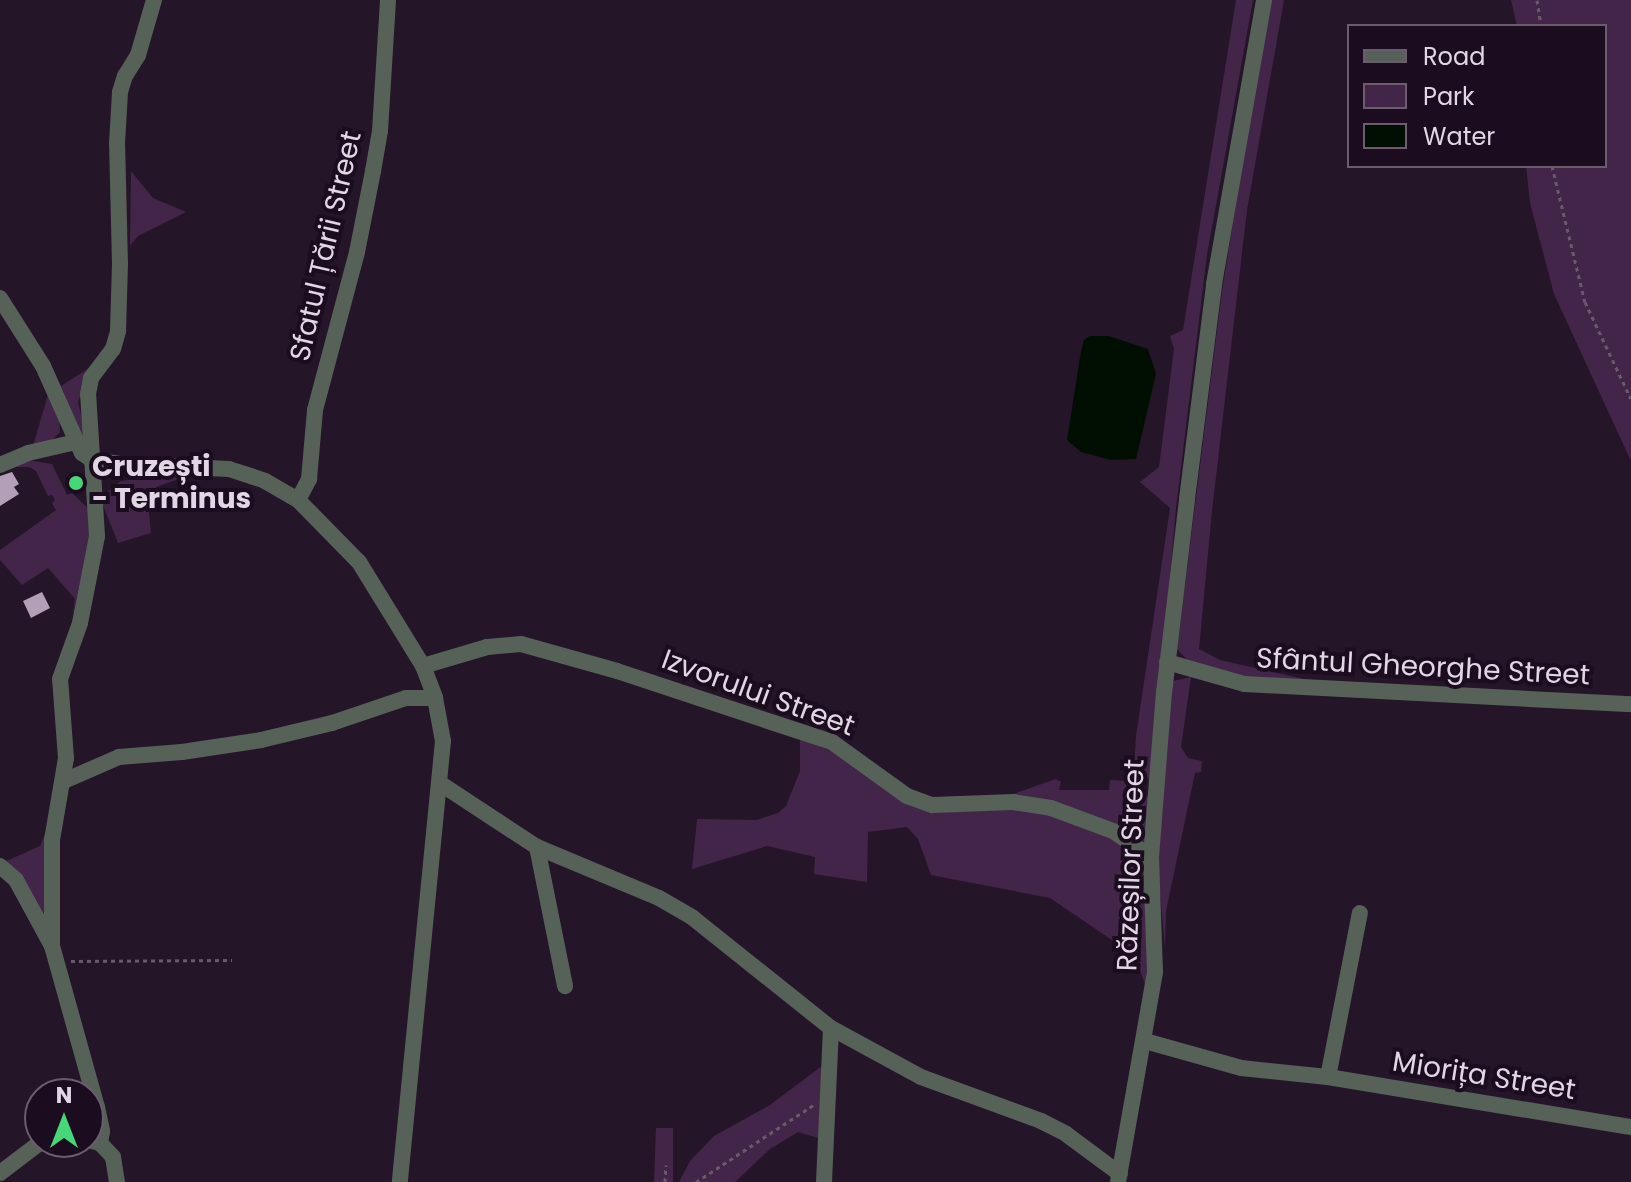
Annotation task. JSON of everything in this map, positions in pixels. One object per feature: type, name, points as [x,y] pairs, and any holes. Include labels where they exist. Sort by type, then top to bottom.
[{"type":"street","points":[[54,954],[52,840],[66,758],[60,679],[80,623],[97,536],[88,394],[91,378],[113,349],[118,331],[117,144],[120,92],[125,76],[138,55],[154,0]]},
{"type":"street","name":"Sfatul Țării Street","points":[[298,500],[309,479],[315,410],[357,252],[373,171],[380,131],[388,0]]},
{"type":"street","name":"Răzeșilor Street","points":[[1119,1178],[1155,972],[1151,857],[1167,662],[1187,499],[1214,284],[1264,0]]},
{"type":"street","points":[[0,298],[50,378],[76,442],[92,460],[229,469],[265,481],[298,500],[328,526],[359,562],[423,666],[435,698],[443,741],[400,1182]]},
{"type":"street","points":[[0,465],[28,453],[76,442]]},
{"type":"street","name":"Izvorului Street","points":[[423,666],[487,647],[521,644],[617,671],[832,742],[907,796],[932,805],[1013,802],[1051,808],[1113,831],[1151,857]]},
{"type":"street","name":"Sfântul Gheorghe Street","points":[[1167,662],[1244,684],[1631,704]]},
{"type":"street","points":[[64,781],[119,757],[182,752],[261,740],[332,723],[406,698],[435,698]]},
{"type":"street","points":[[441,784],[537,847],[659,898],[693,918],[831,1028],[921,1077],[1041,1121],[1066,1134],[1119,1178]]},
{"type":"street","points":[[537,847],[565,986]]},
{"type":"street","points":[[0,866],[16,880],[54,954],[89,1078]]},
{"type":"street","points":[[1328,1077],[1360,913]]},
{"type":"street","points":[[824,1182],[831,1028]]},
{"type":"street","name":"Miorița Street","points":[[1145,1041],[1241,1068],[1328,1077],[1631,1127]]},
{"type":"street","points":[[104,1149],[113,1157],[117,1182]]},
{"type":"street","points":[[0,1173],[24,1155]]},
{"type":"path","points":[[1537,0],[1541,24]]},
{"type":"path","points":[[1552,168],[1585,302],[1631,399]]},
{"type":"path","points":[[54,954],[232,960]]},
{"type":"path","points":[[696,1182],[830,1094]]},
{"type":"path","points":[[665,1182],[666,1165]]},
{"type":"green space","points":[[1236,0],[1253,0],[1207,255],[1176,508],[1152,779],[1145,778],[1134,769],[1136,736],[1170,508],[1140,482],[1159,467],[1174,349],[1170,336],[1183,330]]},
{"type":"green space","points":[[1269,0],[1284,0],[1247,210],[1199,649],[1220,660],[1326,684],[1247,679],[1189,662],[1177,649],[1222,291]]},
{"type":"green space","points":[[1511,0],[1631,0],[1631,461],[1554,294],[1530,203],[1526,168],[1607,168],[1607,24],[1517,24]]},
{"type":"green space","points":[[131,171],[153,198],[186,212],[138,236],[130,246]]},
{"type":"green space","points":[[89,368],[78,402],[85,431],[82,434],[61,386]]},
{"type":"green space","points":[[49,391],[59,414],[60,432],[52,440],[33,446]]},
{"type":"green space","points":[[33,461],[52,464],[67,495],[72,493],[94,514],[72,620],[75,599],[48,568],[22,585],[0,560],[0,550],[56,510],[52,503],[55,500],[52,495],[48,496],[36,471],[29,467],[6,467]]},
{"type":"green space","points":[[181,473],[184,477],[156,487],[149,512],[151,533],[118,543],[100,498],[121,481]]},
{"type":"green space","points":[[1191,677],[1181,747],[1188,758],[1202,761],[1201,772],[1195,773],[1166,911],[1165,949],[1156,846],[1162,817],[1170,688],[1173,681]]},
{"type":"green space","points":[[800,739],[843,755],[901,797],[1047,813],[1111,835],[1139,854],[1145,864],[1149,962],[1145,984],[1134,955],[1050,898],[931,875],[918,839],[907,827],[868,832],[867,882],[814,874],[815,857],[767,846],[692,869],[697,819],[757,820],[778,813],[786,806],[800,771]]},
{"type":"green space","points":[[1130,777],[1150,799],[1147,847],[1005,797],[1056,779],[1061,782],[1059,790],[1109,790],[1110,780],[1125,781]]},
{"type":"green space","points":[[46,832],[47,929],[4,862],[40,846]]},
{"type":"green space","points":[[826,1063],[821,1139],[798,1132],[770,1149],[735,1182],[679,1182],[690,1161],[714,1136],[770,1105]]},
{"type":"green space","points":[[656,1128],[673,1128],[673,1182],[654,1182]]},
{"type":"water","points":[[1090,336],[1109,336],[1148,349],[1156,374],[1136,459],[1111,460],[1081,452],[1067,440],[1081,351],[1084,340]]},
{"type":"building","points":[[12,472],[19,484],[14,487],[19,494],[0,506],[0,476]]},
{"type":"building","points":[[42,592],[50,608],[31,618],[23,601]]},
{"type":"place","name":"Cruzești - Terminus","points":[[76,483]]}]
